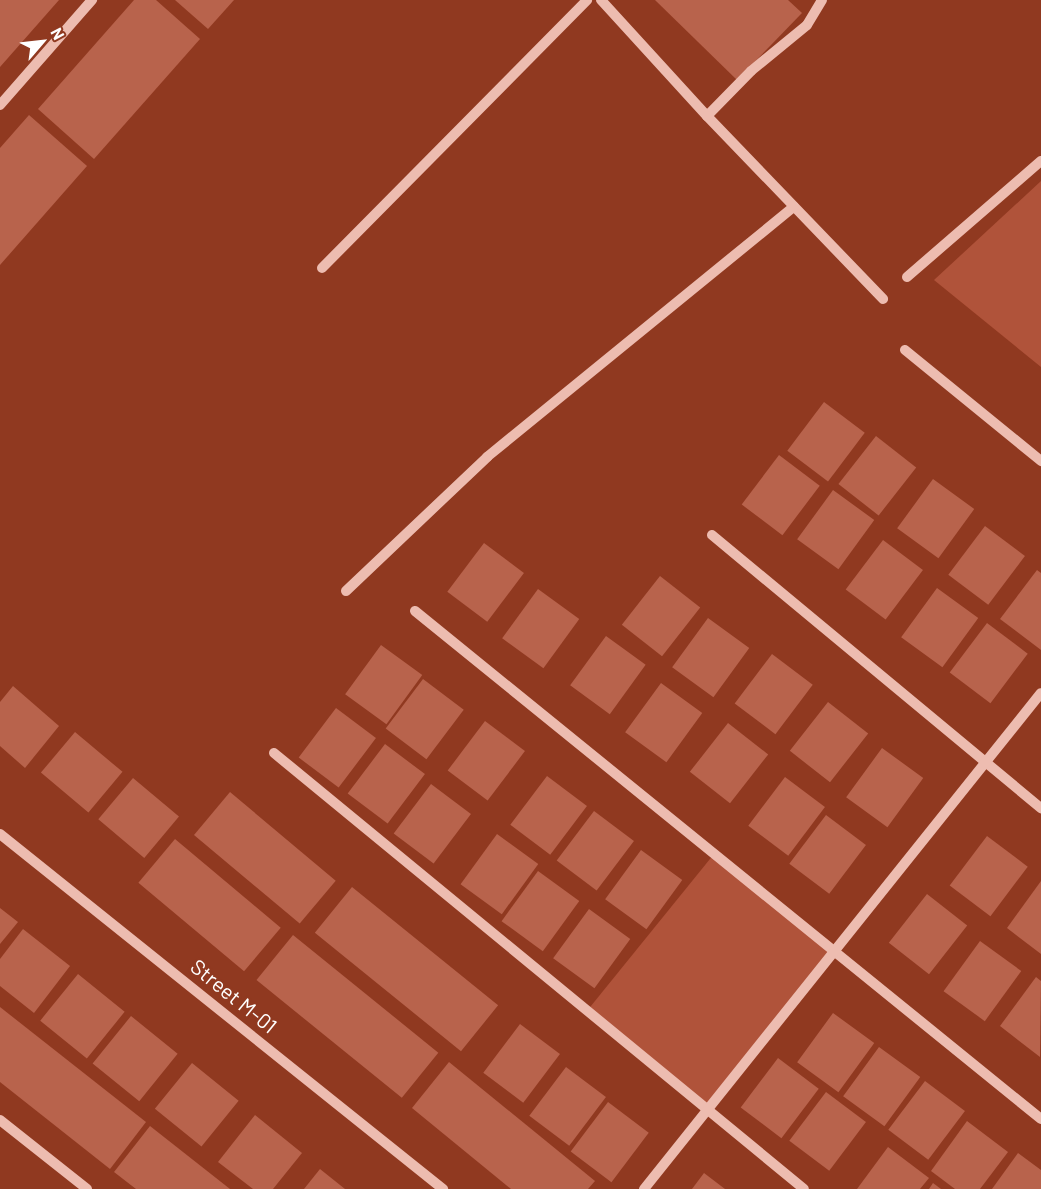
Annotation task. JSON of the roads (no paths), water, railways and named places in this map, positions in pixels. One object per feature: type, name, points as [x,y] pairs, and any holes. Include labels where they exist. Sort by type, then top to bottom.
[{"type":"street","points":[[0,105],[92,0]]},
{"type":"street","points":[[322,268],[587,0]]},
{"type":"street","points":[[601,0],[707,116],[884,299]]},
{"type":"street","points":[[707,116],[751,71],[807,25],[822,0]]},
{"type":"street","points":[[907,277],[1041,161]]},
{"type":"street","points":[[346,591],[487,457],[794,207]]},
{"type":"street","points":[[904,350],[1041,461]]},
{"type":"street","points":[[712,536],[1041,808]]},
{"type":"street","points":[[415,611],[1041,1119]]},
{"type":"street","points":[[644,1189],[675,1149],[710,1111],[834,951],[1041,693]]},
{"type":"street","points":[[274,753],[804,1189]]},
{"type":"street","name":"Street M-01","points":[[0,834],[443,1189]]},
{"type":"street","points":[[0,1120],[87,1189]]}]
